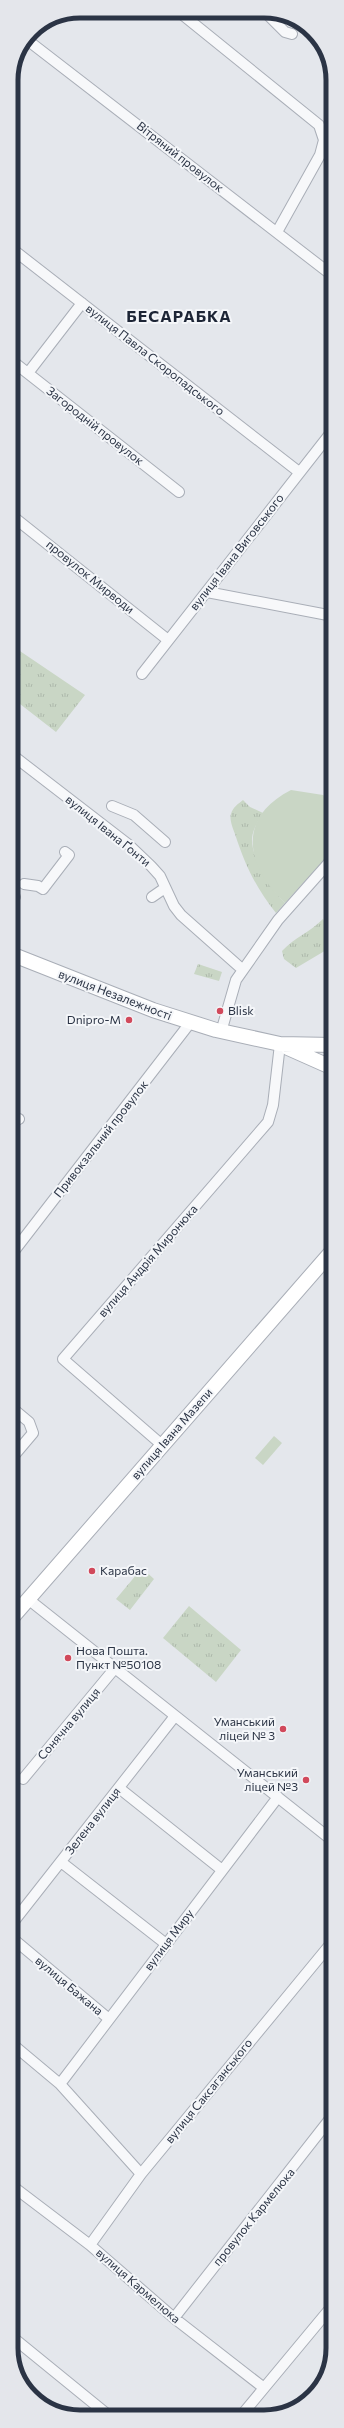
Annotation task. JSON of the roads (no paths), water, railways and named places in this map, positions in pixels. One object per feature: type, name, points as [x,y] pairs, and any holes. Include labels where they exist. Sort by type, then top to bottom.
[{"type":"main road","name":"вулиця Незалежності","points":[[18,957],[153,1010],[221,1032],[280,1044],[326,1046]]},
{"type":"main road","name":"вулиця Незалежності","points":[[280,1044],[326,1036]]},
{"type":"main road","name":"вулиця Незалежності","points":[[280,1044],[326,1065]]},
{"type":"main road","name":"вулиця Івана Мазепи","points":[[18,1611],[326,1258]]},
{"type":"street","points":[[188,18],[319,125],[324,140],[320,155],[277,232]]},
{"type":"street","points":[[271,19],[285,32],[292,34]]},
{"type":"street","name":"Вітряний провулок","points":[[30,42],[326,270]]},
{"type":"street","name":"вулиця Павла Скоропадського","points":[[18,253],[299,472]]},
{"type":"street","points":[[28,373],[82,303]]},
{"type":"street","name":"Загородній провулок","points":[[18,365],[178,492]]},
{"type":"street","name":"вулиця Івана Виговського","points":[[142,674],[299,472],[326,440]]},
{"type":"street","name":"провулок Мирводи","points":[[18,521],[168,640]]},
{"type":"street","points":[[207,592],[326,615]]},
{"type":"street","name":"вулиця Івана Ґонти","points":[[18,759],[128,845],[151,866],[181,915],[243,970]]},
{"type":"street","points":[[112,806],[134,815],[164,842]]},
{"type":"street","points":[[24,884],[38,886],[43,889],[69,854],[65,852]]},
{"type":"street","points":[[221,1032],[236,980],[278,920],[326,866]]},
{"type":"street","points":[[152,897],[165,888]]},
{"type":"street","name":"Привокзальний провулок","points":[[18,1246],[190,1023]]},
{"type":"street","name":"вулиця Андрія Миронюка","points":[[162,1445],[63,1359],[268,1122],[273,1105],[280,1044]]},
{"type":"street","points":[[18,1413],[28,1422],[33,1433],[18,1451]]},
{"type":"street","points":[[28,1599],[326,1835]]},
{"type":"street","name":"Сонячна вулиця","points":[[23,1780],[115,1668]]},
{"type":"street","name":"Зелена вулиця","points":[[18,1916],[175,1716]]},
{"type":"street","points":[[119,1788],[222,1870]]},
{"type":"street","name":"вулиця Миру","points":[[60,2084],[278,1797]]},
{"type":"street","points":[[61,1862],[166,1944]]},
{"type":"street","name":"вулиця Бажана","points":[[18,1943],[109,2019]]},
{"type":"street","name":"вулиця Саксаганського","points":[[90,2244],[141,2174],[326,1949]]},
{"type":"street","points":[[18,2049],[60,2084],[141,2174]]},
{"type":"street","name":"провулок Кармелюка","points":[[174,2318],[326,2124]]},
{"type":"street","name":"вулиця Кармелюка","points":[[18,2190],[90,2244],[174,2318],[264,2388]]},
{"type":"street","points":[[245,2410],[326,2313]]},
{"type":"street","points":[[18,2342],[102,2410]]},
{"type":"place","name":"Blisk","points":[[220,1011]]},
{"type":"place","name":"Dnipro-M","points":[[129,1020]]},
{"type":"place","name":"Карабас","points":[[92,1571]]},
{"type":"place","name":"Нова Пошта. Пункт №50108","points":[[68,1658]]},
{"type":"place","name":"Уманський ліцей № 3","points":[[283,1729]]},
{"type":"place","name":"Уманський ліцей №3","points":[[306,1780]]},
{"type":"district","name":"БЕСАРАБКА","points":[[179,316]]}]
